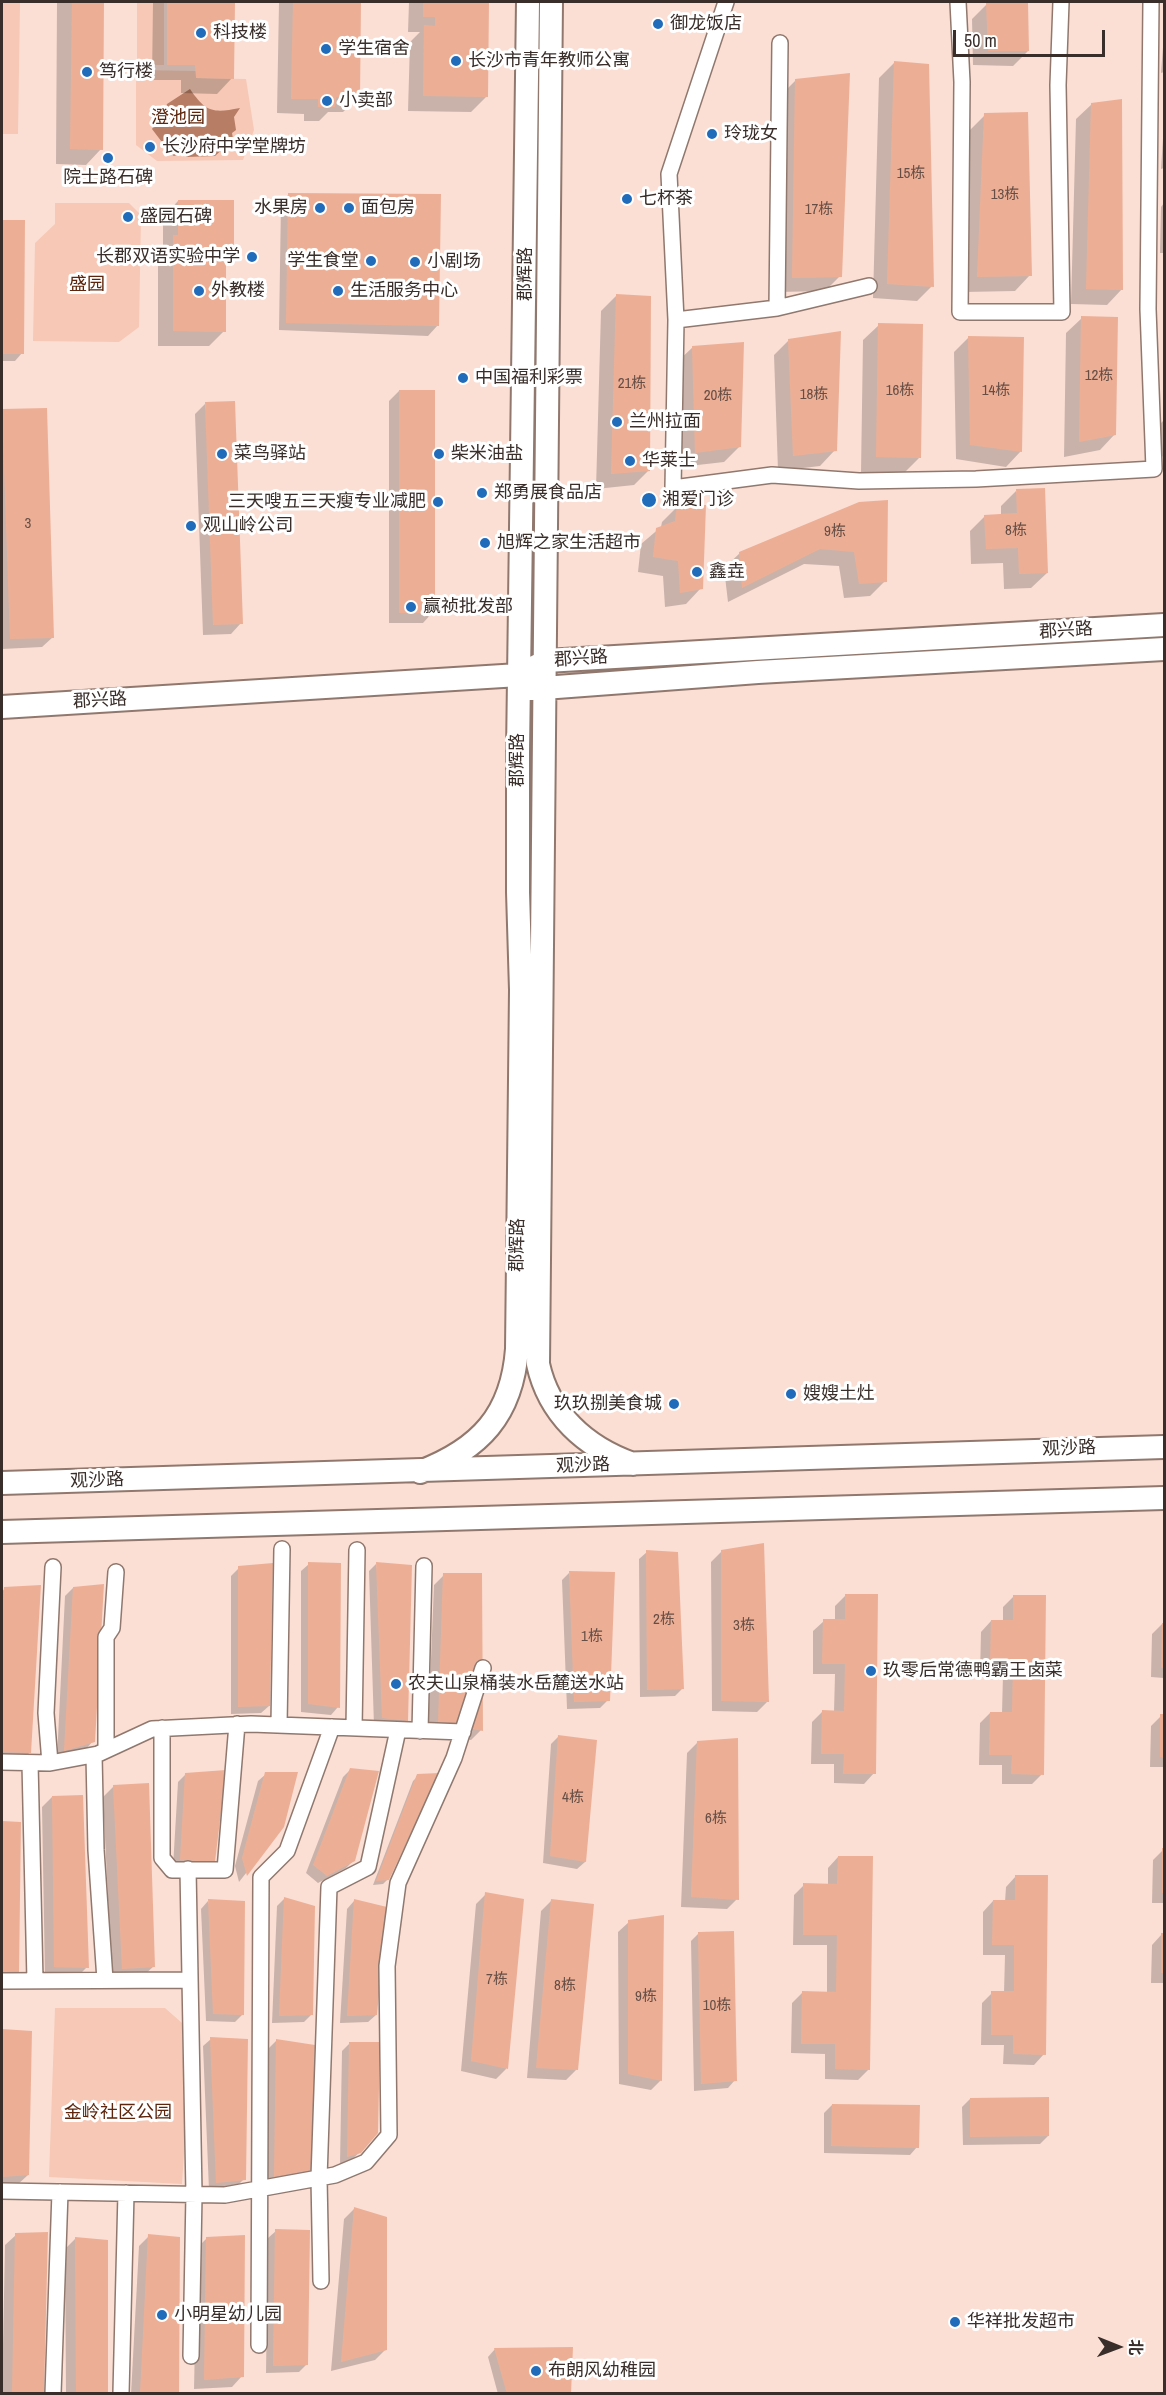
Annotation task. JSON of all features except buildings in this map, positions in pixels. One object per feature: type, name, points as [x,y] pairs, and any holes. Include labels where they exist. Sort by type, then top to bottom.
[{"type":"main road","name":"郡辉路","points":[[420,1472],[455,1457],[481,1436],[506,1401],[515,1366],[521,990],[518,892],[519,682],[528,2]]},
{"type":"main road","name":"郡辉路","points":[[551,2],[538,1364],[547,1395],[567,1423],[598,1448],[633,1464]]},
{"type":"main road","name":"郡兴路","points":[[2,723],[519,682],[546,661],[1164,625]]},
{"type":"main road","name":"郡兴路","points":[[2,707],[519,682],[545,688],[758,672],[1164,649]]},
{"type":"main road","name":"观沙路","points":[[2,1483],[420,1472],[1164,1447]]},
{"type":"main road","points":[[2,1532],[1164,1498]]},
{"type":"street","points":[[726,2],[669,174],[676,320],[673,488],[772,475],[883,480],[1154,469],[1148,309],[1151,2]]},
{"type":"street","points":[[958,2],[962,82],[960,312],[1062,312],[1058,85],[1061,2]]},
{"type":"street","points":[[777,308],[780,43]]},
{"type":"street","points":[[676,320],[777,308],[869,286]]},
{"type":"street","points":[[279,1725],[282,1549]]},
{"type":"street","points":[[354,1728],[357,1550]]},
{"type":"street","points":[[420,1731],[424,1566]]},
{"type":"street","points":[[50,1763],[45,1713],[53,1567]]},
{"type":"street","points":[[105,1980],[96,1850],[106,1637],[112,1628],[116,1572]]},
{"type":"street","points":[[2,2192],[225,2195],[335,2175],[366,2162],[389,2135],[387,1966],[398,1883],[421,1837],[463,1732],[483,1668]]},
{"type":"street","points":[[162,1728],[162,1858],[172,1870],[225,1869],[237,1724]]},
{"type":"street","points":[[2,1762],[50,1763],[100,1752],[152,1729],[162,1728],[237,1724],[463,1732]]},
{"type":"street","points":[[259,2345],[261,1877],[287,1851],[332,1727]]},
{"type":"street","points":[[321,2281],[319,2178],[329,1887],[368,1867],[398,1730]]},
{"type":"street","points":[[30,1763],[35,1981]]},
{"type":"street","points":[[188,1869],[194,2194],[191,2356]]},
{"type":"street","points":[[2,1981],[190,1980]]},
{"type":"street","points":[[53,2394],[60,2192]]},
{"type":"street","points":[[121,2393],[126,2193]]},
{"type":"green space","points":[[2,2],[20,2],[18,134],[2,134]]},
{"type":"green space","points":[[137,2],[164,2],[164,65],[137,65]]},
{"type":"green space","name":"澄池园","points":[[136,70],[196,71],[196,78],[246,79],[254,130],[243,160],[157,161],[136,145]]},
{"type":"green space","name":"盛园","points":[[55,203],[129,203],[141,215],[139,327],[119,342],[33,341],[35,243],[55,224]]},
{"type":"green space","name":"金岭社区公园","points":[[55,2008],[165,2008],[182,2023],[185,2138],[182,2184],[49,2177]]},
{"type":"shaded area","points":[[190,89],[201,103],[211,109],[223,111],[240,108],[234,117],[236,130],[232,133],[234,145],[226,146],[215,156],[186,157],[184,152],[174,156],[152,129],[159,118],[162,118],[167,104]]},
{"type":"place","name":"御龙饭店","points":[[658,24]]},
{"type":"place","name":"科技楼","points":[[201,33]]},
{"type":"place","name":"学生宿舍","points":[[326,49]]},
{"type":"place","name":"长沙市青年教师公寓","points":[[456,61]]},
{"type":"place","name":"笃行楼","points":[[87,72]]},
{"type":"place","name":"小卖部","points":[[327,101]]},
{"type":"place","name":"玲珑女","points":[[712,134]]},
{"type":"place","name":"长沙府中学堂牌坊","points":[[150,147]]},
{"type":"place","name":"院士路石碑","points":[[108,158]]},
{"type":"place","name":"七杯茶","points":[[627,199]]},
{"type":"place","name":"水果房","points":[[320,208]]},
{"type":"place","name":"面包房","points":[[349,208]]},
{"type":"place","name":"盛园石碑","points":[[128,217]]},
{"type":"place","name":"长郡双语实验中学","points":[[252,257]]},
{"type":"place","name":"学生食堂","points":[[371,261]]},
{"type":"place","name":"小剧场","points":[[415,262]]},
{"type":"place","name":"外教楼","points":[[199,291]]},
{"type":"place","name":"生活服务中心","points":[[338,291]]},
{"type":"place","name":"中国福利彩票","points":[[463,378]]},
{"type":"place","name":"兰州拉面","points":[[617,422]]},
{"type":"place","name":"菜鸟驿站","points":[[222,454]]},
{"type":"place","name":"柴米油盐","points":[[439,454]]},
{"type":"place","name":"华莱士","points":[[630,461]]},
{"type":"place","name":"郑勇展食品店","points":[[482,493]]},
{"type":"place","name":"湘爱门诊","points":[[649,500]]},
{"type":"place","name":"三天嗖五三天瘦专业减肥","points":[[438,502]]},
{"type":"place","name":"观山岭公司","points":[[191,526]]},
{"type":"place","name":"旭辉之家生活超市","points":[[485,543]]},
{"type":"place","name":"鑫垚","points":[[697,572]]},
{"type":"place","name":"赢祯批发部","points":[[411,607]]},
{"type":"place","name":"嫂嫂土灶","points":[[791,1394]]},
{"type":"place","name":"玖玖捌美食城","points":[[674,1404]]},
{"type":"place","name":"玖零后常德鸭霸王卤菜","points":[[871,1671]]},
{"type":"place","name":"农夫山泉桶装水岳麓送水站","points":[[396,1684]]},
{"type":"place","name":"小明星幼儿园","points":[[162,2315]]},
{"type":"place","name":"华祥批发超市","points":[[955,2322]]},
{"type":"place","name":"布朗风幼稚园","points":[[536,2371]]}]
